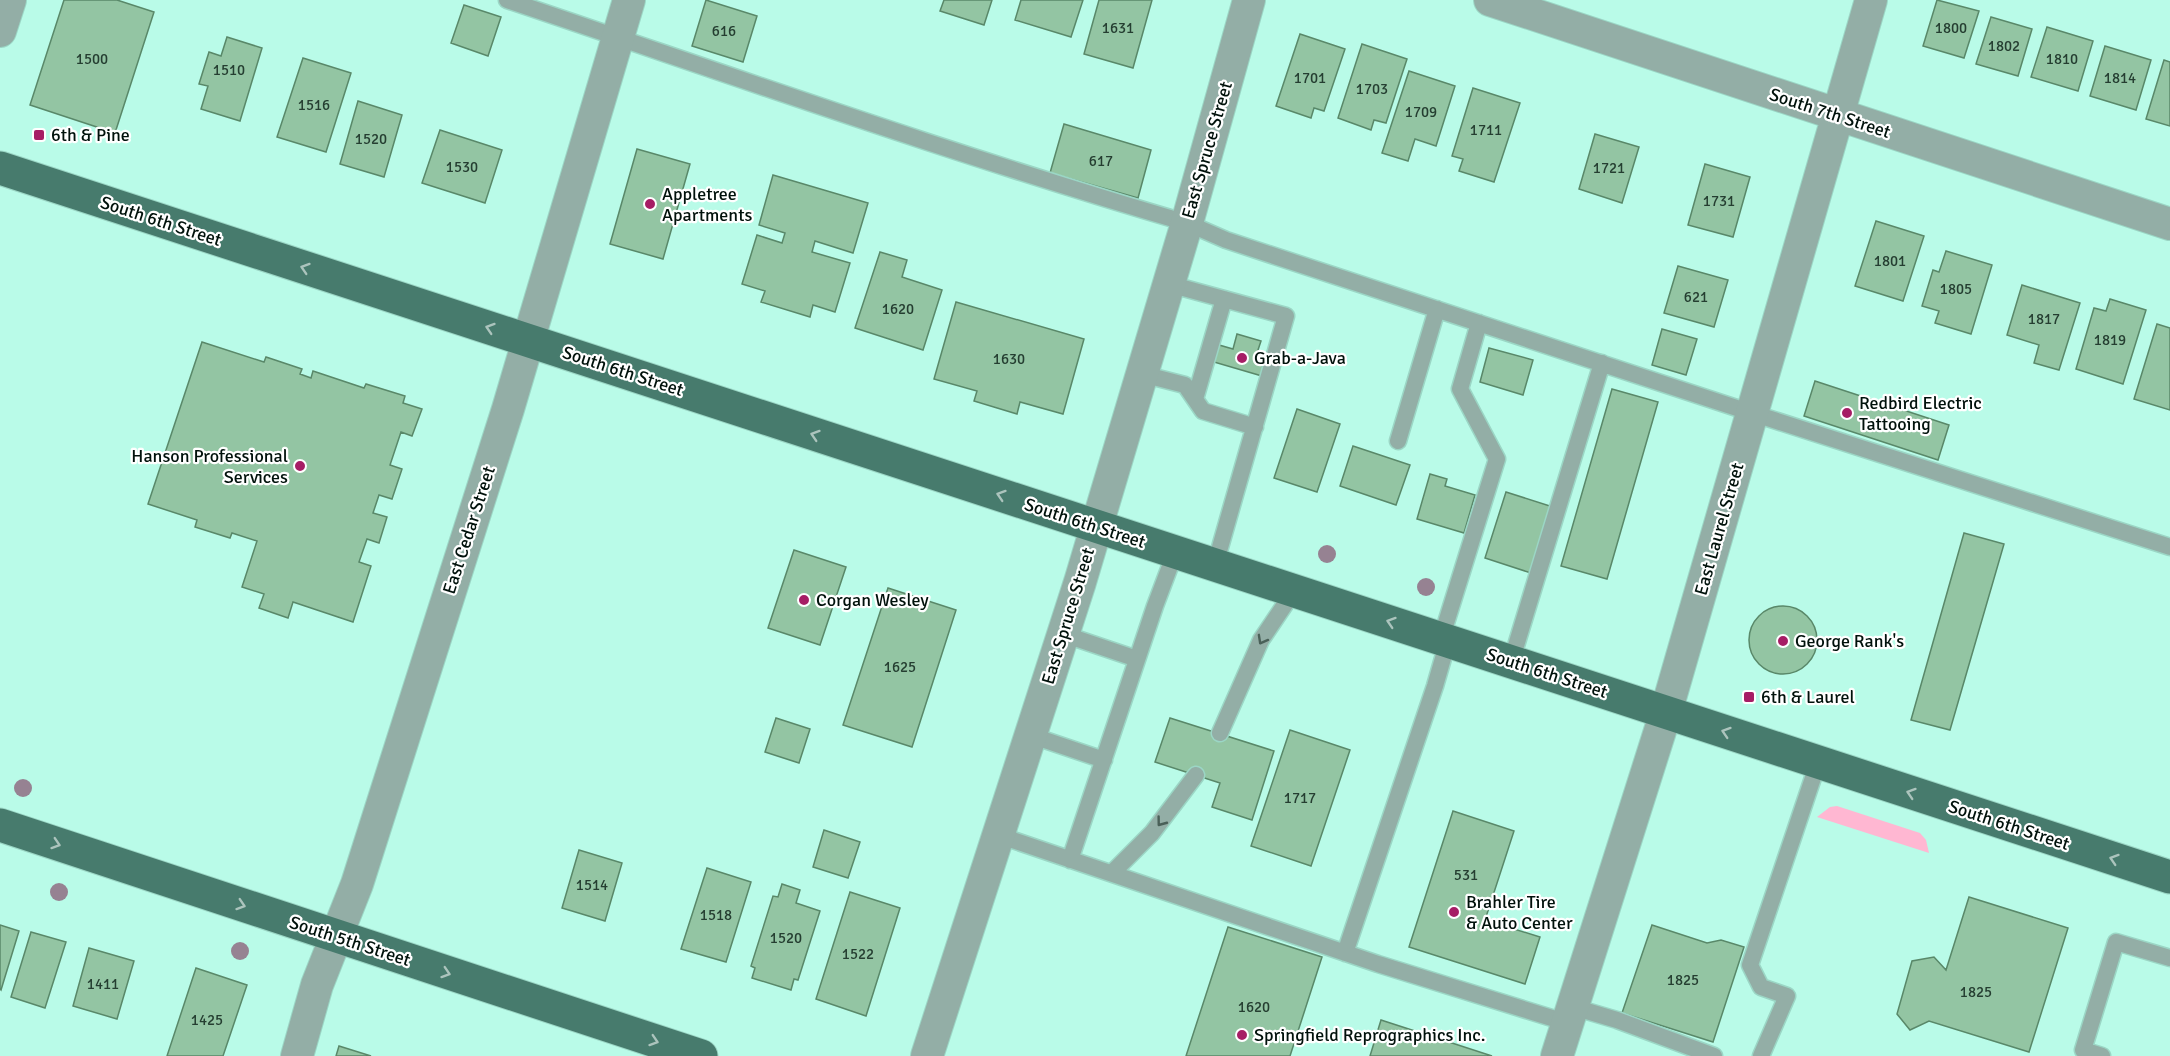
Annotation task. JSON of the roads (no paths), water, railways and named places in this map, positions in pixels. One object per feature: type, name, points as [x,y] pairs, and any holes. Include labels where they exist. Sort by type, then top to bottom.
[{"type":"main road","name":"South 6th Street","points":[[0,168],[2170,877]]},
{"type":"main road","name":"South 5th Street","points":[[0,825],[701,1056]]},
{"type":"street","points":[[0,31],[10,0]]},
{"type":"street","name":"East Cedar Street","points":[[297,1056],[317,985],[357,884],[529,341],[629,0]]},
{"type":"street","name":"East Spruce Street","points":[[927,1056],[1096,526],[1169,284],[1249,0]]},
{"type":"street","name":"South 7th Street","points":[[1490,0],[2170,224]]},
{"type":"street","name":"East Laurel Street","points":[[1557,1056],[1666,712],[1871,0]]},
{"type":"lane","points":[[507,0],[786,95],[1186,223],[1226,240],[1752,413],[2170,547]]},
{"type":"lane","points":[[1169,284],[1286,316],[1215,566]]},
{"type":"lane","points":[[1195,399],[1224,299]]},
{"type":"lane","points":[[1398,441],[1437,309]]},
{"type":"lane","points":[[1345,952],[1435,686],[1444,640],[1497,459],[1461,389],[1479,323]]},
{"type":"lane","points":[[1511,662],[1602,363]]},
{"type":"lane","points":[[1142,374],[1185,386],[1203,411],[1255,427]]},
{"type":"lane","points":[[1070,860],[1175,553]]},
{"type":"lane","points":[[1220,733],[1261,640],[1294,591]]},
{"type":"lane","points":[[1063,634],[1137,659]]},
{"type":"lane","points":[[1030,735],[1104,760]]},
{"type":"lane","points":[[1761,1056],[1787,996],[1761,987],[1750,965],[1818,763]]},
{"type":"lane","points":[[1112,873],[1152,833],[1196,775]]},
{"type":"lane","points":[[998,835],[1345,952],[1570,1015],[1617,1020],[1714,1056]]},
{"type":"lane","points":[[2102,1056],[2083,1050],[2116,942],[2170,958]]},
{"type":"place","name":"6th & Pine","points":[[39,135]]},
{"type":"place","name":"Appletree Apartments","points":[[650,204]]},
{"type":"place","name":"Grab-a-Java","points":[[1242,358]]},
{"type":"place","name":"Redbird Electric Tattooing","points":[[1847,413]]},
{"type":"place","name":"Hanson Professional Services","points":[[300,466]]},
{"type":"place","name":"Corgan Wesley","points":[[804,600]]},
{"type":"place","name":"George Rank's","points":[[1783,641]]},
{"type":"place","name":"6th & Laurel","points":[[1749,697]]},
{"type":"place","name":"Brahler Tire & Auto Center","points":[[1454,912]]},
{"type":"place","name":"Springfield Reprographics Inc.","points":[[1242,1035]]}]
